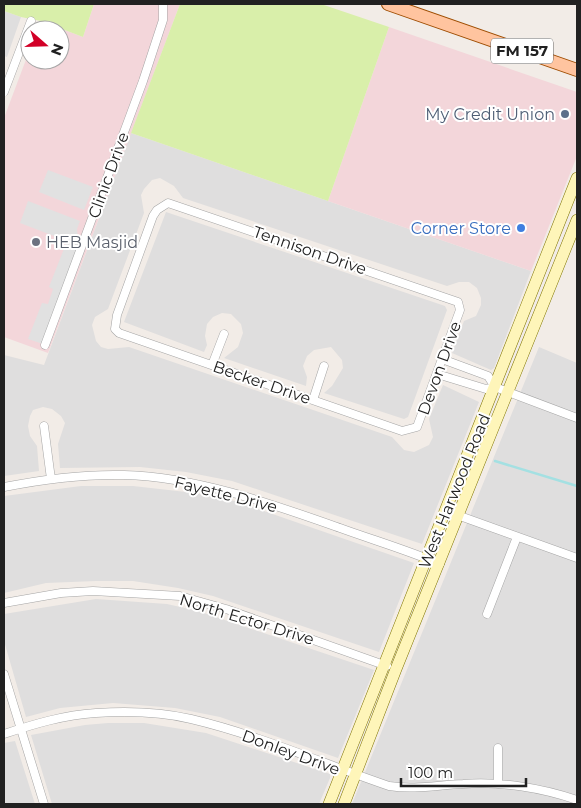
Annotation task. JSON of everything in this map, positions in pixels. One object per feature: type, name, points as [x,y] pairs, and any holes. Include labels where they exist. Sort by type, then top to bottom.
[{"type":"main road","name":"FM 157","points":[[388,4],[577,70]]},
{"type":"main road","name":"West Harwood Road","points":[[329,804],[577,178]]},
{"type":"main road","points":[[562,218],[576,222]]},
{"type":"main road","name":"West Harwood Road","points":[[344,804],[396,669],[440,564],[576,222]]},
{"type":"street","name":"Clinic Drive","points":[[45,345],[143,81],[163,20],[163,4]]},
{"type":"street","points":[[4,92],[8,71],[20,45]]},
{"type":"street","name":"Tennison Drive","points":[[115,329],[117,315],[153,216],[162,205],[168,203],[182,206],[458,302]]},
{"type":"street","name":"Devon Drive","points":[[410,430],[417,427],[437,374],[460,310],[458,302]]},
{"type":"street","name":"Becker Drive","points":[[115,329],[118,333],[402,431],[410,430]]},
{"type":"street","points":[[212,365],[224,334]]},
{"type":"street","points":[[442,359],[488,376],[495,387]]},
{"type":"street","points":[[314,400],[324,366]]},
{"type":"street","points":[[437,374],[486,389],[495,387],[577,418]]},
{"type":"street","points":[[44,426],[52,479]]},
{"type":"street","name":"Fayette Drive","points":[[4,486],[52,479],[125,475],[163,479],[224,491],[280,506],[440,564]]},
{"type":"street","points":[[446,511],[577,558]]},
{"type":"street","points":[[487,614],[517,537]]},
{"type":"street","name":"North Ector Drive","points":[[4,603],[62,593],[93,591],[180,596],[226,609],[396,669]]},
{"type":"street","points":[[4,674],[44,804]]},
{"type":"street","name":"Donley Drive","points":[[4,734],[67,716],[96,713],[160,715],[189,719],[233,731],[389,786],[405,789],[463,783],[498,784],[552,792],[577,800]]},
{"type":"street","points":[[498,748],[498,784]]},
{"type":"shaded area","points":[[94,4],[180,4],[48,353],[4,337],[4,118],[22,70],[70,70],[70,32],[83,37]]},
{"type":"shaded area","points":[[4,11],[21,17],[7,57],[4,56]]},
{"type":"shaded area","points":[[389,27],[577,92],[577,156],[531,271],[328,201]]},
{"type":"shaded area","points":[[131,133],[531,271],[494,368],[491,370],[452,353],[464,321],[476,316],[481,305],[481,298],[477,288],[469,282],[459,282],[447,286],[183,198],[174,186],[160,178],[152,180],[141,195],[144,213],[108,309],[95,317],[92,325],[96,341],[101,347],[108,349],[129,347],[392,437],[404,450],[414,452],[429,445],[433,437],[429,419],[443,385],[479,402],[422,544],[232,481],[186,472],[140,467],[60,468],[58,444],[65,423],[61,416],[52,409],[43,407],[33,410],[28,426],[30,436],[37,446],[39,471],[4,476],[4,355],[44,365]]},
{"type":"shaded area","points":[[48,170],[93,187],[84,210],[39,192]]},
{"type":"shaded area","points":[[28,201],[80,221],[77,229],[79,250],[43,344],[28,339],[42,303],[48,304],[53,289],[49,287],[67,241],[20,223]]},
{"type":"shaded area","points":[[166,212],[445,306],[447,310],[408,417],[404,419],[324,393],[332,386],[343,368],[342,360],[331,347],[314,350],[307,356],[303,366],[307,377],[306,386],[224,358],[238,347],[243,333],[241,324],[231,314],[222,313],[213,317],[207,324],[205,336],[207,345],[204,352],[124,322]]},
{"type":"shaded area","points":[[539,347],[577,363],[577,804],[352,804]]},
{"type":"shaded area","points":[[81,486],[133,486],[195,493],[235,501],[414,563],[379,652],[213,596],[178,588],[133,581],[96,581],[46,583],[4,593],[4,496]]},
{"type":"shaded area","points":[[96,599],[167,604],[198,611],[374,670],[338,758],[220,717],[175,708],[113,703],[60,708],[26,717],[4,641],[4,614]]},
{"type":"shaded area","points":[[144,723],[206,733],[330,774],[330,778],[319,804],[52,804],[31,735],[85,725]]},
{"type":"shaded area","points":[[15,741],[35,804],[4,804],[4,743]]},
{"type":"green space","points":[[4,4],[94,4],[83,37],[70,32],[70,20],[36,20],[4,11]]},
{"type":"green space","points":[[180,4],[321,4],[389,27],[328,201],[131,133]]},
{"type":"waterway","points":[[495,461],[577,486]]},
{"type":"place","name":"My Credit Union","points":[[565,114]]},
{"type":"place","name":"Corner Store","points":[[521,228]]},
{"type":"place","name":"HEB Masjid","points":[[36,242]]}]
